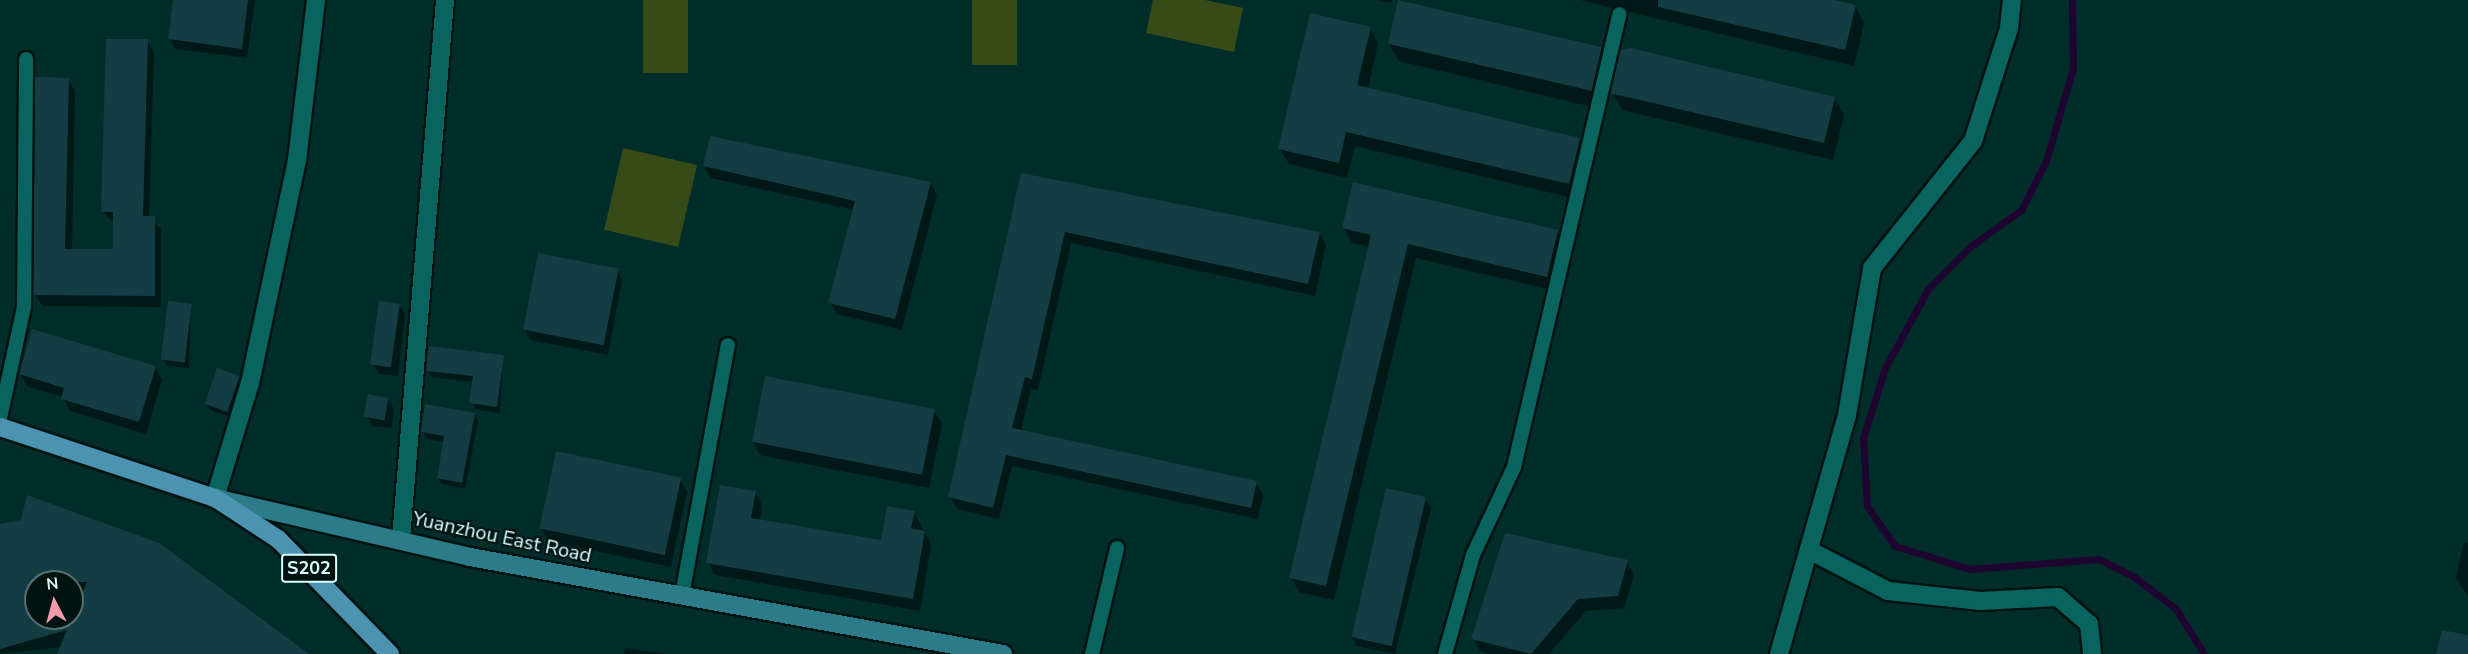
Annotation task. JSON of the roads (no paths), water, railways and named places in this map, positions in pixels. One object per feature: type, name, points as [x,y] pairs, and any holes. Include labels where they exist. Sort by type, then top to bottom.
[{"type":"main road","name":"Yuanzhou East Road","points":[[0,427],[215,498],[401,539],[941,648],[1003,654]]},
{"type":"main road","name":"S202","points":[[215,498],[278,539],[390,654]]},
{"type":"street","points":[[215,498],[250,383],[297,160],[316,0]]},
{"type":"street","points":[[401,539],[445,0]]},
{"type":"street","points":[[1779,654],[1847,415],[1872,268],[1973,141],[2009,28],[2012,0]]},
{"type":"street","points":[[1809,549],[1888,591],[1980,601],[2058,597],[2089,624],[2092,654]]},
{"type":"lane","points":[[1445,654],[1473,555],[1514,467],[1619,14]]},
{"type":"lane","points":[[0,418],[24,307],[26,59]]},
{"type":"lane","points":[[682,595],[728,345]]},
{"type":"lane","points":[[1092,654],[1117,548]]},
{"type":"waterway","points":[[2072,0],[2073,68],[2046,161],[2021,210],[1971,246],[1928,289],[1885,368],[1863,438],[1867,506],[1895,546],[1970,569],[2099,559],[2136,578],[2176,609],[2204,654]]}]
